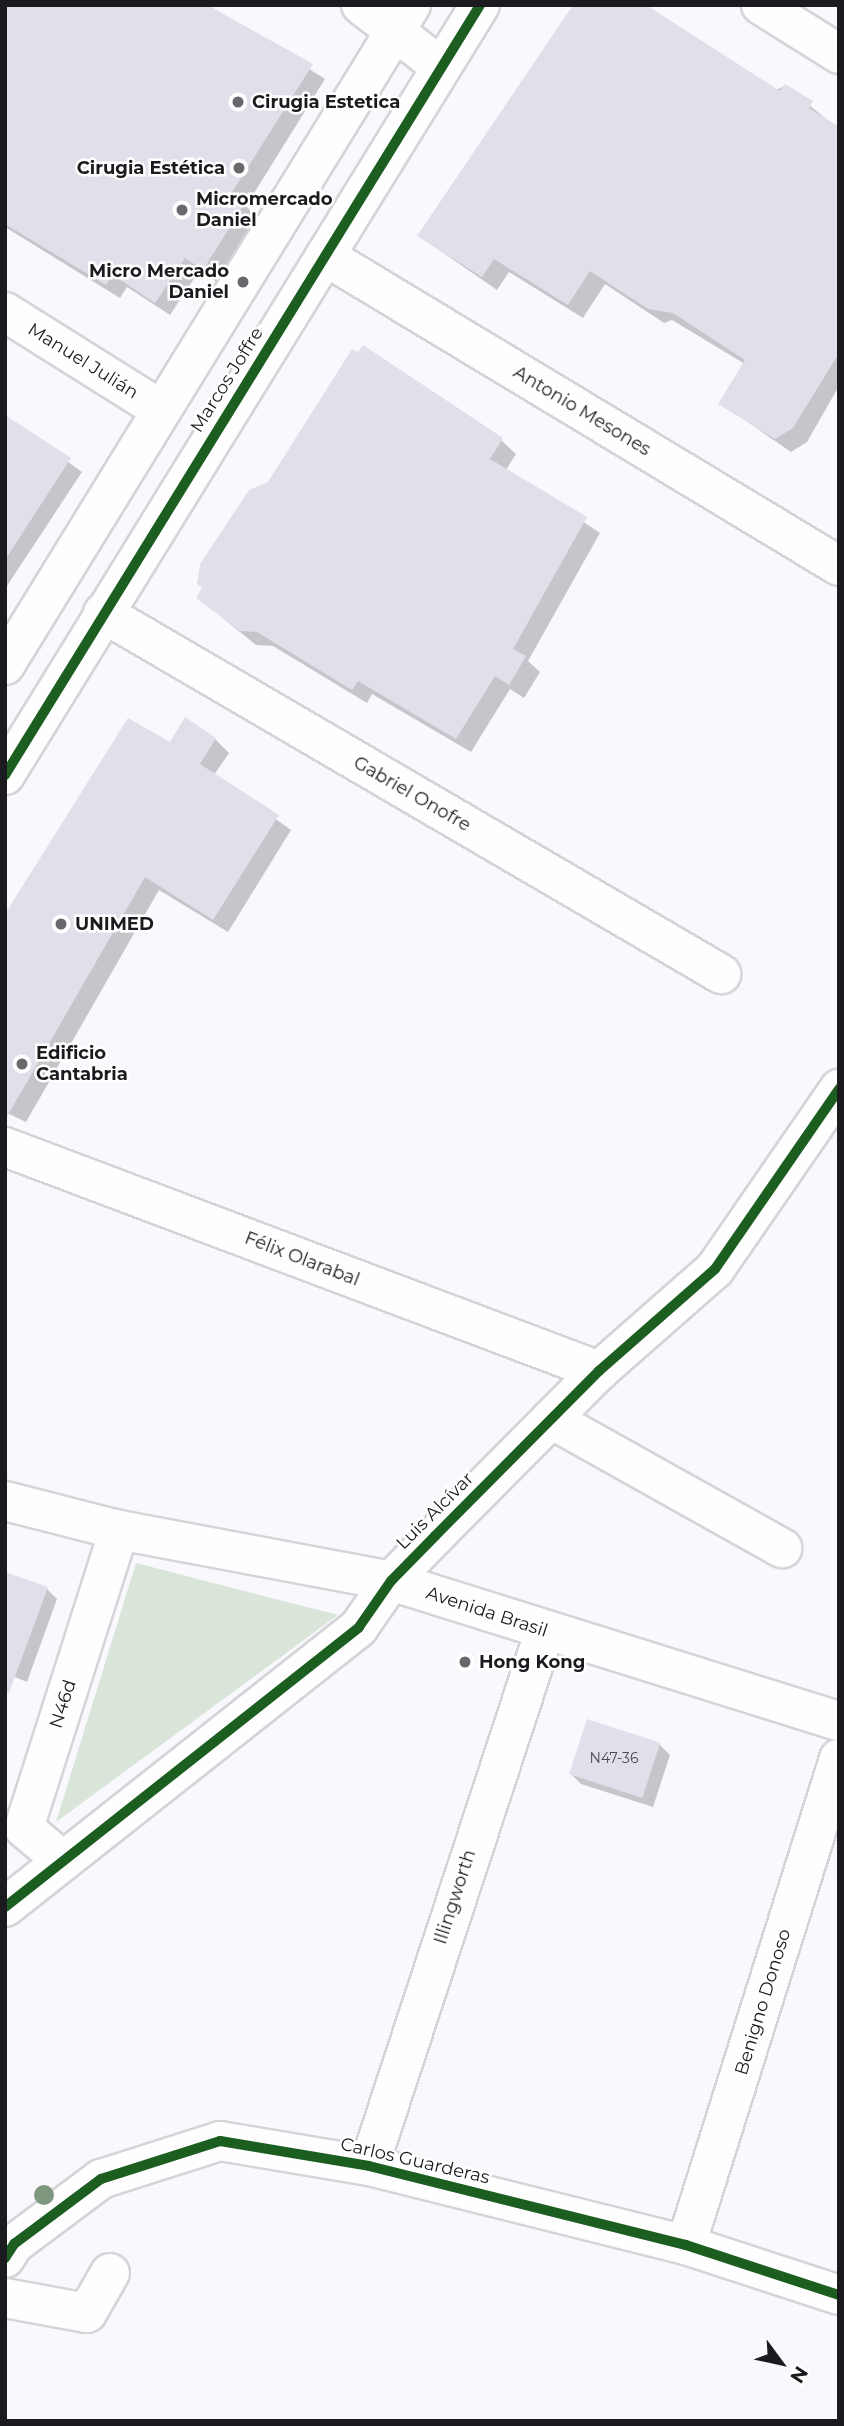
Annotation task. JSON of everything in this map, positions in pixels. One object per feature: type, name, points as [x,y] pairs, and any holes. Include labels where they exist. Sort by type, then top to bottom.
[{"type":"street","points":[[361,5],[403,19],[441,67]]},
{"type":"street","name":"Marcos Joffre","points":[[5,775],[480,5]]},
{"type":"street","points":[[761,5],[839,54]]},
{"type":"street","points":[[5,665],[403,19]]},
{"type":"street","name":"Antonio Mesones","points":[[325,256],[839,566]]},
{"type":"street","name":"Manuel Julián","points":[[5,312],[160,410]]},
{"type":"street","name":"Gabriel Onofre","points":[[103,613],[721,974]]},
{"type":"street","name":"Luis Alcívar","points":[[5,1907],[359,1627],[391,1581],[551,1419],[599,1371],[727,1255],[839,1089]]},
{"type":"street","name":"Félix Olarabal","points":[[5,1147],[599,1371]]},
{"type":"street","points":[[551,1419],[782,1548]]},
{"type":"street","name":"Avenida Brasil","points":[[5,1501],[119,1530],[391,1581],[839,1721]]},
{"type":"street","name":"N46d","points":[[63,1861],[24,1828],[119,1530]]},
{"type":"street","name":"Illingworth","points":[[369,2166],[545,1630]]},
{"type":"street","name":"Benigno Donoso","points":[[686,2245],[839,1759]]},
{"type":"street","name":"Carlos Guarderas","points":[[5,2258],[14,2244],[101,2179],[220,2141],[369,2166],[686,2245],[839,2295]]},
{"type":"street","points":[[5,2298],[87,2313],[110,2273]]},
{"type":"shaded area","points":[[136,1563],[338,1615],[56,1822]]},
{"type":"building","points":[[5,5],[207,5],[313,64],[231,194],[245,203],[203,270],[185,258],[155,303],[113,275],[106,285],[5,224]]},
{"type":"building","points":[[573,5],[646,5],[780,91],[785,84],[813,101],[809,108],[839,127],[839,353],[793,428],[775,439],[718,404],[745,360],[673,313],[648,309],[590,271],[568,305],[494,259],[482,277],[417,236]]},
{"type":"building","points":[[363,345],[503,438],[490,459],[587,517],[513,649],[526,656],[509,685],[495,676],[456,739],[358,681],[352,690],[257,632],[240,631],[196,598],[202,588],[197,584],[200,564],[249,490],[268,482],[352,349],[358,352]]},
{"type":"building","points":[[5,415],[71,458],[5,560]]},
{"type":"building","points":[[185,717],[216,738],[200,764],[279,815],[213,920],[145,877],[5,1120],[5,914],[128,718],[170,742]]},
{"type":"building","points":[[5,1572],[48,1587],[9,1693],[5,1692]]},
{"type":"building","points":[[587,1719],[660,1743],[642,1798],[569,1774]]},
{"type":"cycle path","points":[[5,775],[480,5]]},
{"type":"cycle path","points":[[5,1907],[359,1627],[391,1581],[599,1371],[715,1269],[839,1089]]},
{"type":"cycle path","points":[[5,2258],[14,2244],[101,2179],[220,2141],[369,2166],[686,2245],[839,2295]]},
{"type":"place","name":"Cirugia Estetica","points":[[238,102]]},
{"type":"place","name":"Cirugia Estética","points":[[239,168]]},
{"type":"place","name":"Micromercado Daniel","points":[[182,210]]},
{"type":"place","name":"Micro Mercado Daniel","points":[[243,282]]},
{"type":"place","name":"UNIMED","points":[[61,924]]},
{"type":"place","name":"Edificio Cantabria","points":[[22,1064]]},
{"type":"place","name":"Hong Kong","points":[[465,1662]]}]
